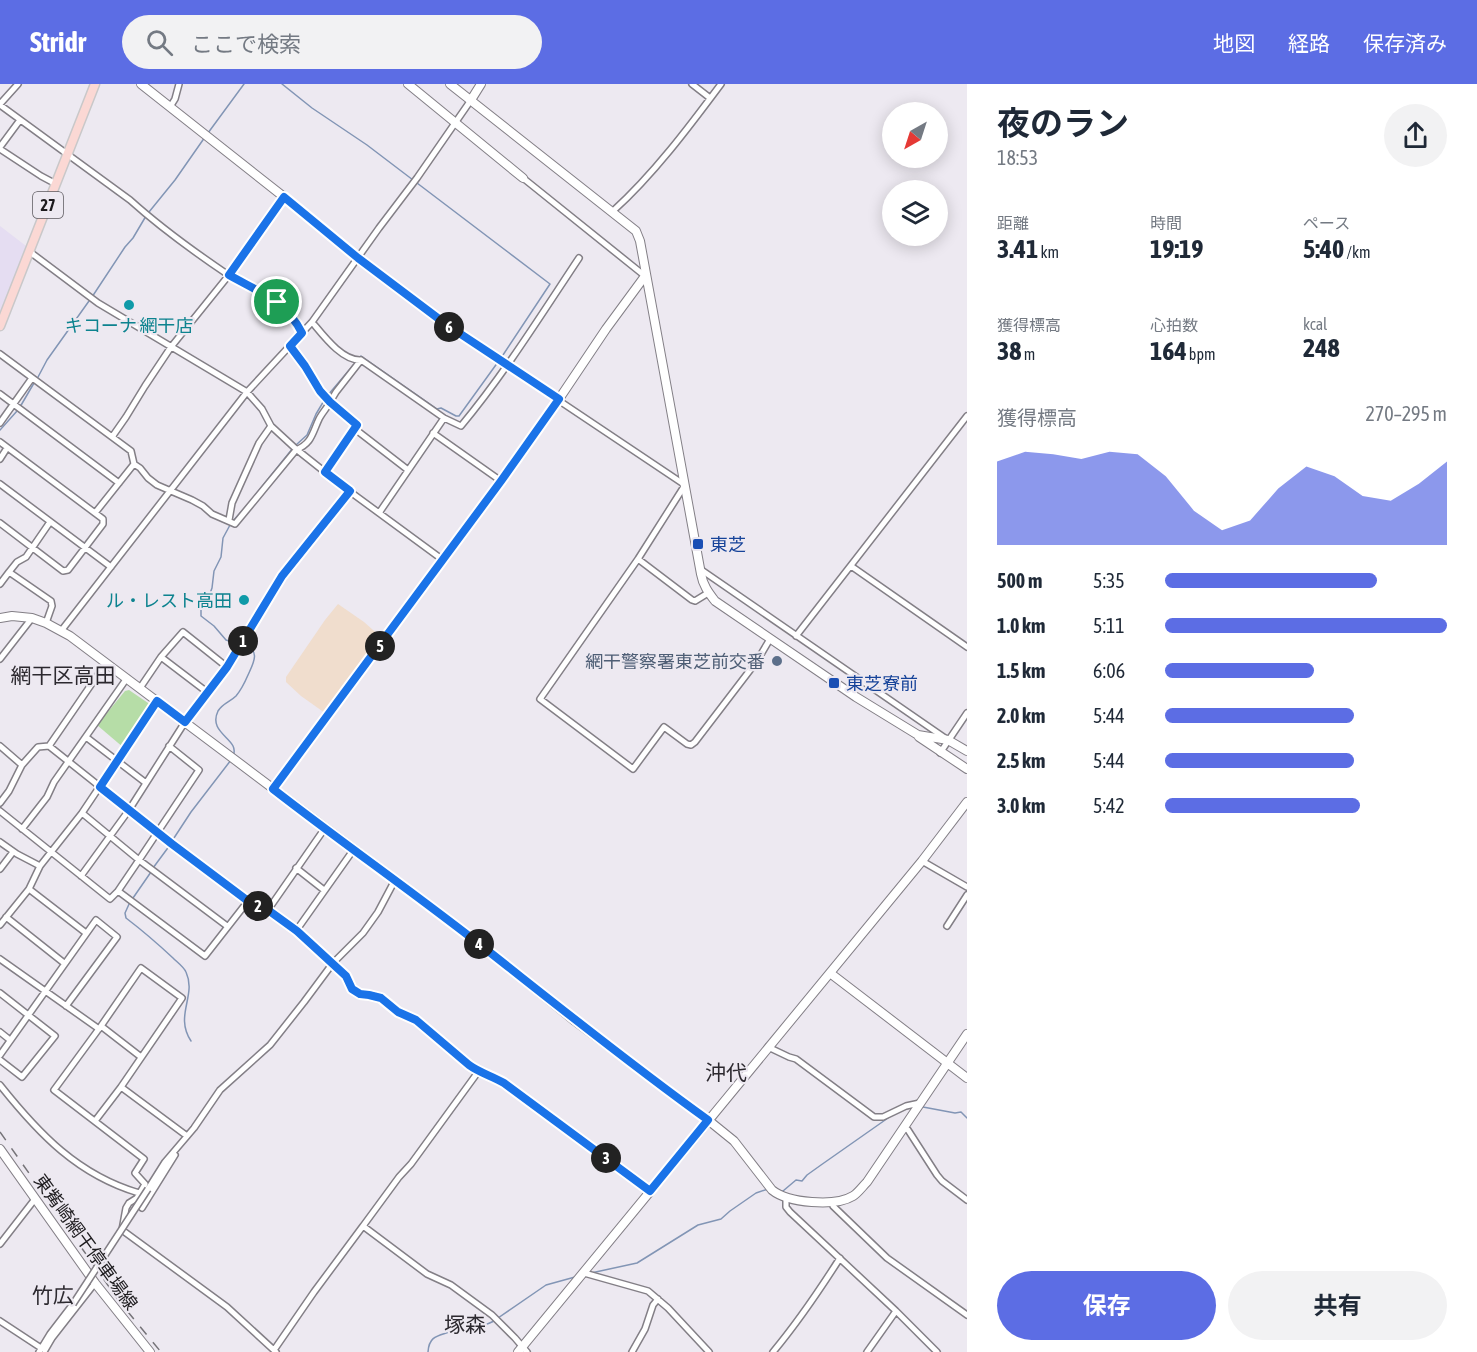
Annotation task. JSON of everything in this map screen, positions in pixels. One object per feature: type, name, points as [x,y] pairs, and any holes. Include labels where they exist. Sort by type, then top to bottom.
[{"type":"main road","name":"27","points":[[0,326],[95,84]]},
{"type":"street","points":[[18,84],[0,105],[130,200],[178,240],[229,275],[277,302],[291,315],[302,333]]},
{"type":"street","points":[[141,84],[358,258],[447,325],[685,485]]},
{"type":"street","points":[[171,107],[179,84]]},
{"type":"street","points":[[408,84],[645,276]]},
{"type":"street","points":[[450,84],[636,231],[640,241],[702,580],[708,593],[715,601],[770,639],[856,697],[918,735],[948,740]]},
{"type":"street","points":[[61,631],[247,392],[312,322],[417,178],[481,84]]},
{"type":"street","points":[[692,84],[710,98]]},
{"type":"street","points":[[613,211],[629,197],[721,84]]},
{"type":"street","points":[[20,120],[0,148],[56,184]]},
{"type":"street","points":[[112,437],[171,347],[229,275],[284,197]]},
{"type":"street","points":[[30,252],[98,303],[247,392],[262,409],[271,426],[294,448],[443,560]]},
{"type":"street","points":[[312,322],[342,352],[355,360],[361,360],[444,417],[461,426],[507,365],[579,258]]},
{"type":"street","points":[[273,789],[501,481],[645,276]]},
{"type":"street","points":[[290,346],[323,395],[357,425],[325,472]]},
{"type":"street","points":[[0,354],[131,451],[134,464],[157,485],[235,524],[294,448],[303,447],[309,442],[336,392],[361,360]]},
{"type":"street","points":[[0,423],[32,378]]},
{"type":"street","points":[[0,394],[118,483]]},
{"type":"street","points":[[796,636],[967,416]]},
{"type":"street","points":[[380,513],[444,417]]},
{"type":"street","points":[[231,522],[232,503],[259,443],[271,426]]},
{"type":"street","points":[[355,429],[408,470]]},
{"type":"street","points":[[433,433],[501,481]]},
{"type":"street","points":[[0,442],[95,513],[102,519],[103,524],[68,570],[63,571],[0,523]]},
{"type":"street","points":[[0,459],[8,448]]},
{"type":"street","points":[[95,513],[134,464]]},
{"type":"street","points":[[0,484],[111,567]]},
{"type":"street","points":[[685,485],[638,559],[540,699],[633,769],[664,727],[687,744],[691,745],[695,742],[757,661],[770,639]]},
{"type":"street","points":[[81,876],[129,810],[185,722],[227,667],[282,576],[350,491]]},
{"type":"street","points":[[0,584],[17,562],[26,556],[50,522]]},
{"type":"street","points":[[638,559],[692,600],[699,600],[708,593]]},
{"type":"street","points":[[851,566],[967,646]]},
{"type":"street","points":[[700,569],[967,752]]},
{"type":"street","points":[[9,572],[51,601],[52,606],[46,623]]},
{"type":"street","points":[[0,618],[12,616],[32,618],[46,623],[61,631],[127,678],[708,1120],[734,1141],[772,1190],[786,1198],[832,1202],[852,1196],[859,1190],[867,1182],[967,1034]]},
{"type":"street","points":[[0,659],[32,618]]},
{"type":"street","points":[[140,688],[161,657],[183,632],[227,667]]},
{"type":"street","points":[[161,657],[207,692]]},
{"type":"street","points":[[49,746],[106,663]]},
{"type":"street","points":[[22,829],[47,797],[54,782],[127,678]]},
{"type":"street","points":[[0,925],[29,889],[39,866],[52,853],[82,813],[157,701]]},
{"type":"street","points":[[940,753],[967,713]]},
{"type":"street","points":[[905,727],[967,770]]},
{"type":"street","points":[[86,737],[146,783]]},
{"type":"street","points":[[0,746],[22,765]]},
{"type":"street","points":[[0,803],[22,765],[38,747],[49,746],[156,832],[248,901],[268,910],[297,931],[346,976],[352,989],[360,994],[381,998],[398,1012],[416,1020],[478,1072],[504,1083],[650,1191]]},
{"type":"street","points":[[0,811],[110,899],[118,891],[199,770],[169,746]]},
{"type":"street","points":[[363,1226],[427,1274],[451,1285],[492,1315],[522,1350],[922,861],[967,802]]},
{"type":"street","points":[[82,813],[139,860],[227,926]]},
{"type":"street","points":[[268,910],[325,828]]},
{"type":"street","points":[[0,842],[39,866]]},
{"type":"street","points":[[297,931],[354,849]]},
{"type":"street","points":[[0,869],[13,852]]},
{"type":"street","points":[[922,861],[967,887]]},
{"type":"street","points":[[296,868],[324,890]]},
{"type":"street","points":[[42,1350],[165,1162],[220,1090],[270,1045],[333,963],[363,933],[378,912],[395,880]]},
{"type":"street","points":[[29,889],[86,933]]},
{"type":"street","points":[[118,891],[205,956],[248,901]]},
{"type":"street","points":[[947,926],[967,895]]},
{"type":"street","points":[[6,917],[64,963]]},
{"type":"street","points":[[0,1055],[96,920],[117,937],[66,1006]]},
{"type":"street","points":[[0,959],[141,1057]]},
{"type":"street","points":[[95,1121],[182,998],[141,968],[54,1090],[144,1159],[135,1173],[145,1184],[137,1198],[126,1208],[122,1230],[227,1307],[275,1351],[314,1292],[478,1072]]},
{"type":"street","points":[[830,973],[967,1078]]},
{"type":"street","points":[[0,993],[55,1036],[22,1077],[0,1060]]},
{"type":"street","points":[[0,1032],[10,1040]]},
{"type":"street","points":[[768,1047],[789,1058],[796,1059],[874,1117],[883,1117],[906,1106],[920,1103]]},
{"type":"street","points":[[0,1085],[35,1126],[79,1165],[106,1181],[139,1193]]},
{"type":"street","points":[[121,1087],[187,1136]]},
{"type":"street","points":[[904,1128],[908,1130],[937,1175],[967,1200]]},
{"type":"street","points":[[142,1208],[187,1136]]},
{"type":"street","name":"東觜崎網干停車場線","points":[[0,1149],[95,1283],[150,1352]]},
{"type":"street","points":[[786,1198],[786,1207],[790,1212],[937,1352]]},
{"type":"street","points":[[0,1244],[35,1199]]},
{"type":"street","points":[[832,1202],[833,1206],[887,1258],[967,1315]]},
{"type":"street","points":[[772,1352],[793,1328],[840,1258]]},
{"type":"street","points":[[584,1273],[648,1291],[709,1352]]},
{"type":"street","points":[[42,1350],[95,1283]]},
{"type":"street","points":[[632,1352],[645,1329],[653,1305],[658,1299]]},
{"type":"street","points":[[867,1352],[896,1311]]},
{"type":"street","points":[[0,1320],[42,1350]]},
{"type":"shaded area","points":[[0,226],[26,246],[0,314]]},
{"type":"shaded area","points":[[338,604],[382,638],[325,713],[301,696],[286,682],[286,677]]},
{"type":"green space","points":[[129,690],[151,705],[151,708],[124,748],[97,725],[125,691]]},
{"type":"waterway","points":[[208,133],[244,84]]},
{"type":"waterway","points":[[282,84],[413,180]]},
{"type":"waterway","points":[[149,212],[205,137]]},
{"type":"waterway","points":[[417,183],[550,284],[501,358]]},
{"type":"waterway","points":[[92,297],[146,216]]},
{"type":"waterway","points":[[37,379],[47,360],[89,301]]},
{"type":"waterway","points":[[359,358],[361,356],[437,409],[441,408],[456,416],[459,416],[498,362]]},
{"type":"waterway","points":[[328,395],[356,362]]},
{"type":"waterway","points":[[20,407],[34,383]]},
{"type":"waterway","points":[[296,445],[307,435],[325,399]]},
{"type":"waterway","points":[[0,430],[17,411]]},
{"type":"waterway","points":[[256,494],[293,448]]},
{"type":"waterway","points":[[233,521],[250,502]]},
{"type":"waterway","points":[[230,525],[223,538],[221,557],[214,571],[209,596],[201,609],[201,616],[226,640],[238,644]]},
{"type":"waterway","points":[[233,756],[232,745],[220,731],[216,719],[220,708],[240,691],[252,666],[254,653],[249,647],[243,645]]},
{"type":"waterway","points":[[172,841],[231,760]]},
{"type":"waterway","points":[[153,868],[170,845]]},
{"type":"waterway","points":[[133,898],[151,872]]},
{"type":"waterway","points":[[130,902],[125,913],[126,918],[186,972],[189,989],[185,1023],[186,1032],[191,1041]]},
{"type":"waterway","points":[[923,1107],[961,1112],[967,1118]]},
{"type":"waterway","points":[[781,1192],[796,1180],[802,1181],[807,1175],[888,1118]]},
{"type":"waterway","points":[[591,1273],[637,1263],[698,1225],[721,1219],[756,1193],[768,1189]]},
{"type":"waterway","points":[[498,1318],[546,1285],[575,1277]]},
{"type":"waterway","points":[[428,1352],[430,1342],[439,1335],[465,1325],[483,1325],[494,1321]]},
{"type":"railway","points":[[0,1132],[119,1301],[161,1352]]},
{"type":"place","name":"キコーナ 網干店","points":[[129,305]]},
{"type":"place","name":"東芝","points":[[698,544]]},
{"type":"place","name":"ル・レスト高田","points":[[244,600]]},
{"type":"place","name":"網干警察署東芝前交番","points":[[777,661]]},
{"type":"place","name":"東芝寮前","points":[[834,683]]},
{"type":"district","name":"網干区高田","points":[[63,675]]},
{"type":"district","name":"沖代","points":[[726,1072]]},
{"type":"district","name":"竹広","points":[[53,1295]]},
{"type":"district","name":"塚森","points":[[465,1324]]},
{"type":"route","points":[[284,197],[358,258],[447,325],[559,399],[273,789],[708,1120],[650,1191],[504,1083],[478,1072],[416,1020],[398,1012],[381,998],[360,994],[352,989],[346,976],[297,931],[268,910],[248,901],[100,787],[157,701],[185,722],[227,667],[282,576],[350,491],[325,472],[357,425],[320,391],[290,346],[302,333],[291,315],[277,302],[229,275],[284,197]]}]
